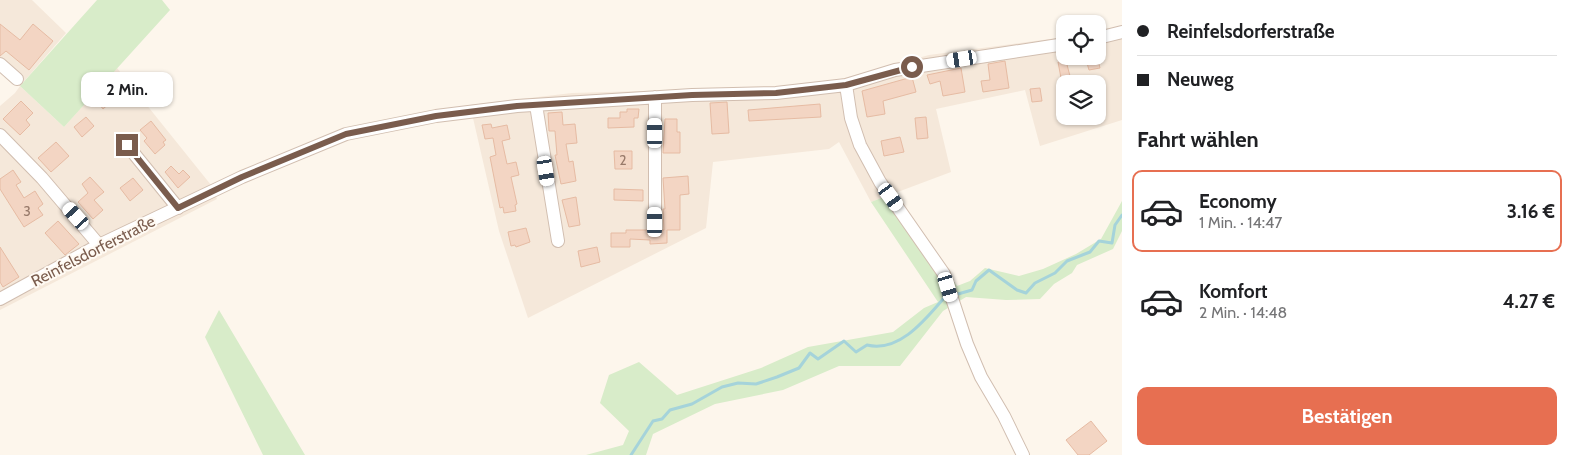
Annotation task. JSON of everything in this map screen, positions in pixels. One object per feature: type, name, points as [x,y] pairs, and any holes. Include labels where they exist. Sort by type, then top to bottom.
[{"type":"street","points":[[1106,36],[1122,32]]},
{"type":"street","name":"Reinfelsdorferstraße","points":[[0,299],[99,246],[242,177],[346,134],[436,116],[536,105],[655,97],[776,93],[846,85],[895,70],[1056,45]]},
{"type":"street","points":[[0,64],[17,80]]},
{"type":"street","points":[[846,85],[851,118],[860,144],[880,182],[944,274],[966,344],[980,377],[1004,416],[1023,455]]},
{"type":"street","points":[[655,97],[655,222]]},
{"type":"street","points":[[536,105],[558,241]]},
{"type":"street","points":[[0,135],[42,178],[99,246]]},
{"type":"street","points":[[127,145],[178,208]]},
{"type":"shaded area","points":[[0,0],[32,0],[66,33],[20,86],[0,68]]},
{"type":"shaded area","points":[[1122,26],[1122,120],[1040,146],[1025,90],[936,109],[951,172],[871,202],[839,142],[829,149],[713,162],[706,228],[528,318],[499,231],[470,105],[572,93],[781,87],[841,79],[929,55],[1056,38],[1056,65],[1106,65],[1106,29]]},
{"type":"shaded area","points":[[117,68],[211,185],[217,199],[0,310],[0,106],[20,86],[64,127]]},
{"type":"green space","points":[[97,0],[162,0],[170,10],[64,127],[20,86]]},
{"type":"green space","points":[[894,193],[957,286],[970,281],[985,268],[1019,276],[1043,269],[1076,254],[1101,239],[1122,201],[1122,231],[1113,249],[1077,265],[1072,273],[1054,284],[1040,299],[1006,300],[966,297],[943,311],[900,366],[839,366],[783,390],[715,404],[653,434],[646,455],[586,455],[623,445],[629,431],[600,403],[609,375],[639,362],[677,395],[761,368],[808,347],[893,332],[924,308],[938,302],[871,202]]},
{"type":"green space","points":[[219,310],[305,455],[263,455],[205,337]]},
{"type":"building","points":[[0,24],[20,40],[33,24],[53,41],[29,70],[6,51],[0,56]]},
{"type":"building","points":[[1005,61],[1009,88],[983,92],[981,81],[990,80],[988,64]]},
{"type":"building","points":[[1059,65],[1067,65],[1070,75],[1060,75]]},
{"type":"building","points":[[1088,65],[1099,65],[1100,68],[1089,70]]},
{"type":"building","points":[[961,68],[965,92],[943,96],[940,81],[930,84],[927,75]]},
{"type":"building","points":[[912,77],[916,92],[883,101],[885,114],[867,117],[862,91]]},
{"type":"building","points":[[118,84],[128,95],[116,105],[112,101],[103,109],[96,100]]},
{"type":"building","points":[[1040,88],[1042,101],[1032,102],[1030,89]]},
{"type":"building","points":[[21,101],[33,113],[26,120],[30,125],[20,135],[3,119]]},
{"type":"building","points":[[727,102],[729,133],[712,134],[710,103]]},
{"type":"building","points":[[820,104],[821,117],[749,121],[748,110]]},
{"type":"building","points":[[627,109],[639,109],[638,118],[634,118],[634,127],[608,128],[608,118],[620,118],[620,112],[627,112]]},
{"type":"building","points":[[562,112],[563,125],[575,124],[577,143],[566,144],[569,162],[573,161],[576,181],[561,184],[555,155],[557,155],[555,131],[549,131],[548,113]]},
{"type":"building","points":[[86,117],[94,126],[82,137],[74,127]]},
{"type":"building","points":[[926,117],[928,138],[917,139],[915,118]]},
{"type":"building","points":[[665,119],[677,119],[677,132],[680,132],[680,153],[663,153]]},
{"type":"building","points":[[151,121],[166,140],[163,142],[165,145],[155,154],[144,141],[147,138],[140,130]]},
{"type":"building","points":[[491,124],[492,128],[507,125],[510,139],[502,141],[507,164],[516,162],[519,175],[511,177],[517,204],[515,205],[516,211],[504,213],[503,207],[500,208],[490,157],[496,155],[493,138],[485,139],[482,125]]},
{"type":"building","points":[[900,137],[904,152],[884,156],[881,141]]},
{"type":"building","points":[[56,142],[69,156],[51,172],[38,158]]},
{"type":"building","points":[[614,151],[632,151],[632,169],[615,169]]},
{"type":"building","points":[[171,166],[179,174],[183,170],[190,177],[178,188],[165,172]]},
{"type":"building","points":[[13,170],[21,182],[16,185],[24,198],[35,191],[43,204],[38,208],[43,215],[24,227],[0,189],[0,179]]},
{"type":"building","points":[[688,176],[689,194],[680,195],[680,230],[667,230],[667,243],[650,244],[650,240],[630,239],[630,247],[611,247],[611,233],[626,233],[626,230],[664,230],[663,178]]},
{"type":"building","points":[[90,177],[104,192],[94,200],[103,210],[93,219],[78,202],[88,193],[82,184]]},
{"type":"building","points":[[133,178],[143,190],[130,201],[120,188]]},
{"type":"building","points":[[614,189],[643,190],[643,201],[614,200]]},
{"type":"building","points":[[576,197],[580,225],[569,227],[562,200]]},
{"type":"building","points":[[58,221],[79,244],[65,255],[45,233]]},
{"type":"building","points":[[526,228],[530,242],[516,247],[515,245],[511,246],[508,232]]},
{"type":"building","points":[[0,247],[19,277],[3,287],[0,282]]},
{"type":"building","points":[[597,247],[600,262],[581,267],[578,251]]},
{"type":"building","points":[[1091,421],[1107,441],[1089,455],[1078,455],[1066,440]]},
{"type":"waterway","points":[[958,294],[972,290],[976,281],[989,270],[1017,290],[1026,293],[1035,283],[1055,273],[1067,261],[1090,252],[1099,241],[1112,243],[1115,225],[1122,215]]},
{"type":"waterway","points":[[631,455],[653,421],[662,419],[670,410],[692,404],[722,387],[738,383],[756,384],[777,377],[799,368],[810,353],[818,359],[844,341],[856,352],[867,345],[879,346],[890,344],[920,325],[944,298]]},
{"type":"route","points":[[127,145],[178,208],[242,177],[346,134],[436,116],[517,106],[692,95],[776,93],[846,85],[895,70],[912,67]]}]
